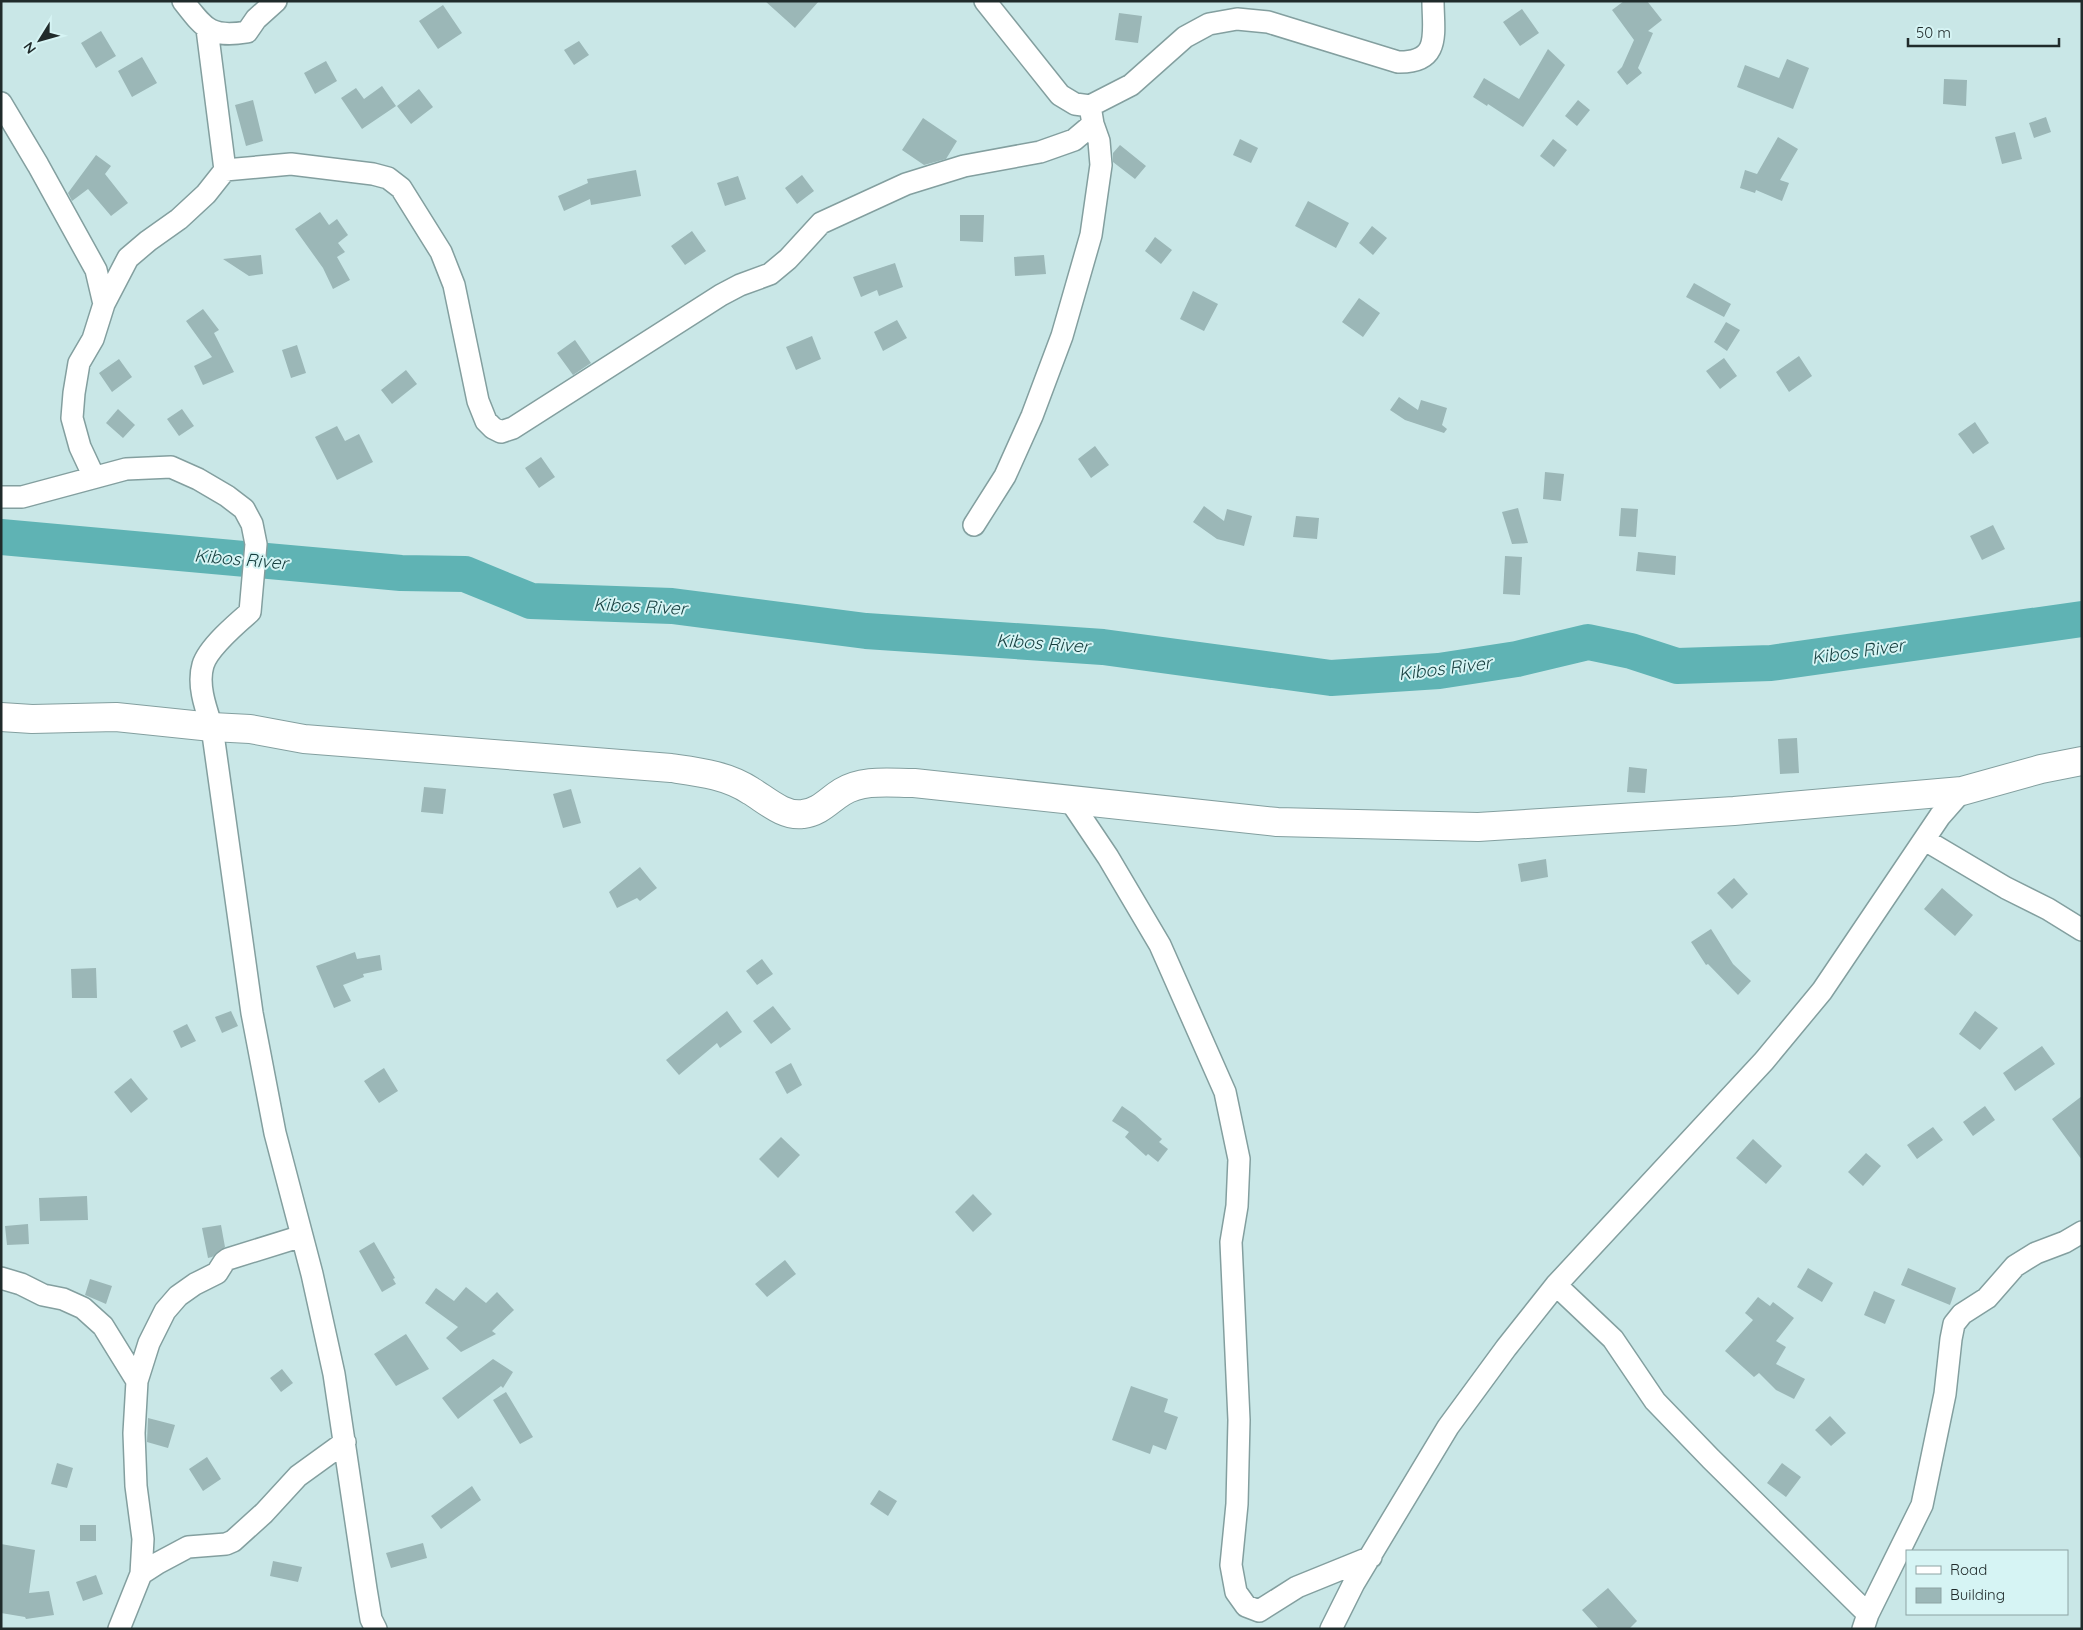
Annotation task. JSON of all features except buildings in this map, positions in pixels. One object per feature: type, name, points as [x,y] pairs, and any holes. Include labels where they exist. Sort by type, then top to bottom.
[{"type":"main road","points":[[1,716],[32,719],[116,717],[250,729],[304,739],[671,768],[719,776],[749,789],[781,810],[802,815],[824,808],[843,792],[866,783],[914,783],[1188,814],[1277,822],[1478,827],[1734,812],[1962,791],[2040,769],[2082,761]]},
{"type":"street","points":[[183,1],[207,29],[216,34],[247,32],[256,20],[276,1]]},
{"type":"street","points":[[974,525],[1006,476],[1032,416],[1062,336],[1091,235],[1102,165],[1099,141],[1092,115],[1060,95],[985,1]]},
{"type":"street","points":[[225,170],[291,164],[372,174],[388,178],[401,188],[441,252],[451,276],[478,401],[486,421],[493,428],[501,432],[513,428],[712,300],[740,285],[770,274],[788,259],[821,223],[906,184],[964,166],[1040,152],[1074,140],[1092,115],[1131,85],[1185,37],[1209,24],[1238,19],[1268,22],[1398,62],[1412,62],[1428,51],[1434,38],[1433,1]]},
{"type":"street","points":[[94,477],[80,447],[72,418],[79,363],[93,339],[104,304],[128,258],[179,219],[206,194],[225,170],[207,29]]},
{"type":"street","points":[[1,103],[38,165],[96,270],[104,304]]},
{"type":"street","points":[[1,498],[22,497],[126,469],[171,467],[198,479],[227,496],[244,509],[252,524],[256,544],[250,612],[228,631],[203,665],[202,686],[212,727],[252,1013],[275,1133],[302,1236],[334,1374],[371,1619],[376,1629]]},
{"type":"street","points":[[1331,1629],[1354,1583],[1448,1427],[1506,1348],[1556,1285],[1764,1061],[1822,991],[1940,816],[1962,791]]},
{"type":"street","points":[[1068,799],[1108,857],[1160,945],[1225,1092],[1238,1159],[1237,1206],[1231,1242],[1239,1420],[1237,1504],[1231,1565],[1236,1592],[1246,1606],[1259,1611],[1298,1587],[1371,1557]]},
{"type":"street","points":[[1925,840],[2082,930]]},
{"type":"street","points":[[1556,1285],[1613,1339],[1662,1409],[1865,1621],[1922,1504],[1946,1394],[1954,1324],[1962,1314],[1987,1298],[2015,1266],[2082,1232]]},
{"type":"street","points":[[119,1629],[142,1574],[143,1539],[136,1486],[134,1433],[137,1381],[148,1344],[165,1311],[178,1296],[195,1284],[218,1273],[224,1262],[228,1259],[302,1236]]},
{"type":"street","points":[[1,1278],[21,1284],[43,1295],[63,1299],[83,1308],[103,1326],[137,1381]]},
{"type":"street","points":[[142,1574],[173,1554],[188,1547],[226,1544],[233,1541],[264,1513],[298,1476],[345,1442]]},
{"type":"waterway","name":"Kibos River","points":[[1,537],[401,573],[465,574],[531,601],[672,606],[866,631],[1103,647],[1331,678],[1439,671],[1517,659],[1588,642],[1631,651],[1677,666],[1771,663],[2082,619]]}]
